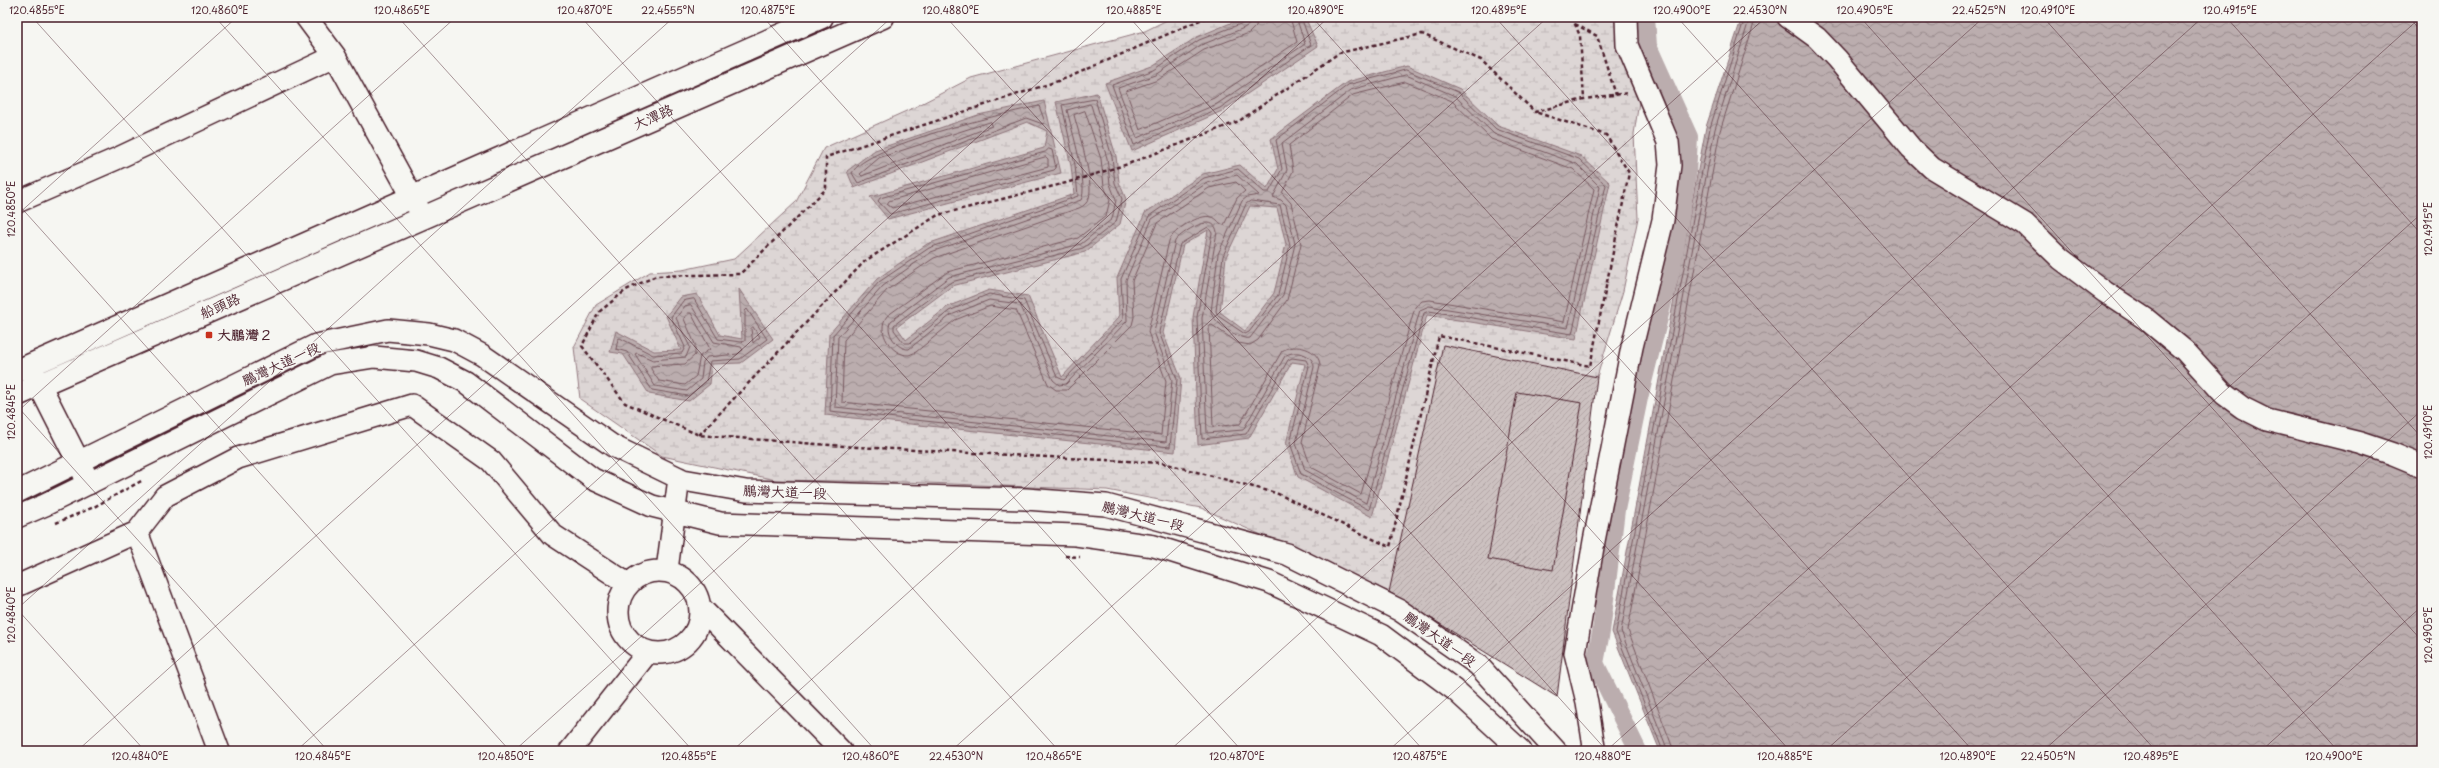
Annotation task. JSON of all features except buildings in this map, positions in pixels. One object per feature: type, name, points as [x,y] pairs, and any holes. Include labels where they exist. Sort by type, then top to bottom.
[{"type":"main road","name":"大潭路","points":[[414,197],[822,17]]},
{"type":"main road","name":"大潭路","points":[[423,217],[883,17]]},
{"type":"main road","name":"船頭路","points":[[23,368],[414,197]]},
{"type":"main road","name":"船頭路","points":[[17,394],[423,217]]},
{"type":"main road","points":[[23,368],[39,385],[89,483]]},
{"type":"street","points":[[306,17],[335,56],[414,197],[423,217]]},
{"type":"street","points":[[1592,751],[1594,747],[1587,702],[1575,653],[1594,540],[1632,347],[1663,220],[1670,165],[1668,142],[1627,45],[1626,17]]},
{"type":"street","points":[[1788,17],[1817,38],[1837,58],[1911,148],[1932,168],[2025,224],[2061,260],[2146,319],[2185,351],[2224,394],[2243,408],[2267,420],[2360,443],[2422,466]]},
{"type":"street","points":[[17,202],[116,159],[335,56]]},
{"type":"street","name":"鵬灣大道一段","points":[[17,492],[79,463],[316,345],[388,330],[429,334],[454,340],[482,355],[613,446],[679,478],[746,491],[1026,498],[1106,505],[1287,554],[1399,610],[1478,665],[1556,751]]},
{"type":"street","name":"鵬灣大道一段","points":[[17,517],[330,364],[374,357],[416,361],[439,368],[466,382],[593,478],[652,506],[674,512],[720,523],[1076,535],[1154,546],[1269,582],[1381,635],[1455,690],[1521,751]]},
{"type":"street","points":[[17,586],[137,532],[165,496],[238,458],[412,405],[491,461],[553,535],[628,584]]},
{"type":"street","points":[[667,570],[679,478]]},
{"type":"street","points":[[137,532],[219,751]]},
{"type":"street","points":[[652,570],[667,570],[679,575],[690,583],[698,594],[701,608],[700,621],[695,634],[686,644],[674,651],[661,654],[648,652],[630,641],[619,624],[619,603],[628,584],[639,575],[652,570]]},
{"type":"street","points":[[701,608],[841,751]]},
{"type":"street","points":[[570,751],[648,652]]},
{"type":"path","points":[[699,435],[864,261],[938,215],[1066,183],[1128,164],[1238,121],[1338,53],[1422,34],[1481,60],[1535,112],[1606,136],[1629,173],[1590,366],[1439,336],[1390,547],[1276,493],[1163,463],[856,447],[699,435],[625,403],[582,346],[599,312],[626,290],[656,276],[740,274],[826,189],[826,157],[1067,78],[1207,17]]},
{"type":"path","points":[[1572,17],[1580,36],[1584,99]]},
{"type":"path","points":[[1575,24],[1597,36],[1616,95]]},
{"type":"path","points":[[1535,112],[1584,99],[1646,90]]},
{"type":"green space","points":[[1173,17],[1642,17],[1648,44],[1634,134],[1638,218],[1623,291],[1597,377],[1389,592],[1201,508],[1107,490],[901,482],[776,480],[662,456],[580,399],[574,347],[596,305],[650,272],[682,270],[734,259],[796,202],[824,148],[913,108],[971,78],[1145,31]]},
{"type":"water","points":[[1245,17],[1305,17],[1318,46],[1222,111],[1132,151],[1105,83],[1152,66],[1197,37]]},
{"type":"water","points":[[1742,17],[2422,17],[2422,751],[1660,751],[1612,632],[1706,127]]},
{"type":"water","points":[[1407,66],[1460,89],[1498,126],[1581,156],[1610,183],[1576,339],[1427,315],[1372,517],[1298,477],[1286,444],[1305,364],[1292,362],[1249,438],[1198,445],[1193,317],[1208,230],[1183,245],[1163,333],[1181,378],[1175,452],[825,415],[829,334],[877,279],[927,244],[1074,194],[1071,166],[1056,102],[1097,93],[1116,156],[1119,182],[1126,199],[1120,224],[1085,252],[952,286],[897,327],[906,340],[947,307],[989,290],[1028,296],[1062,377],[1119,317],[1117,278],[1145,213],[1203,174],[1240,165],[1267,189],[1278,169],[1271,139],[1347,82]],"holes":[[[1250,206],[1277,208],[1286,244],[1274,293],[1245,331],[1220,312],[1226,257]]]},
{"type":"water","points":[[1044,101],[1061,173],[888,219],[870,197],[1044,148],[1047,131],[1027,122],[854,188],[847,171],[875,150],[978,115]]},
{"type":"water","points":[[739,289],[773,339],[741,363],[712,364],[710,384],[689,401],[649,394],[623,354],[610,352],[616,331],[654,351],[681,350],[666,316],[681,297],[697,294],[720,335],[742,339]]},
{"type":"waterway","points":[[1638,751],[1595,663],[1601,632],[1616,510],[1639,398],[1672,266],[1687,176],[1689,137],[1648,46],[1646,17]]},
{"type":"place","name":"大鵬灣２","points":[[209,335]]}]
